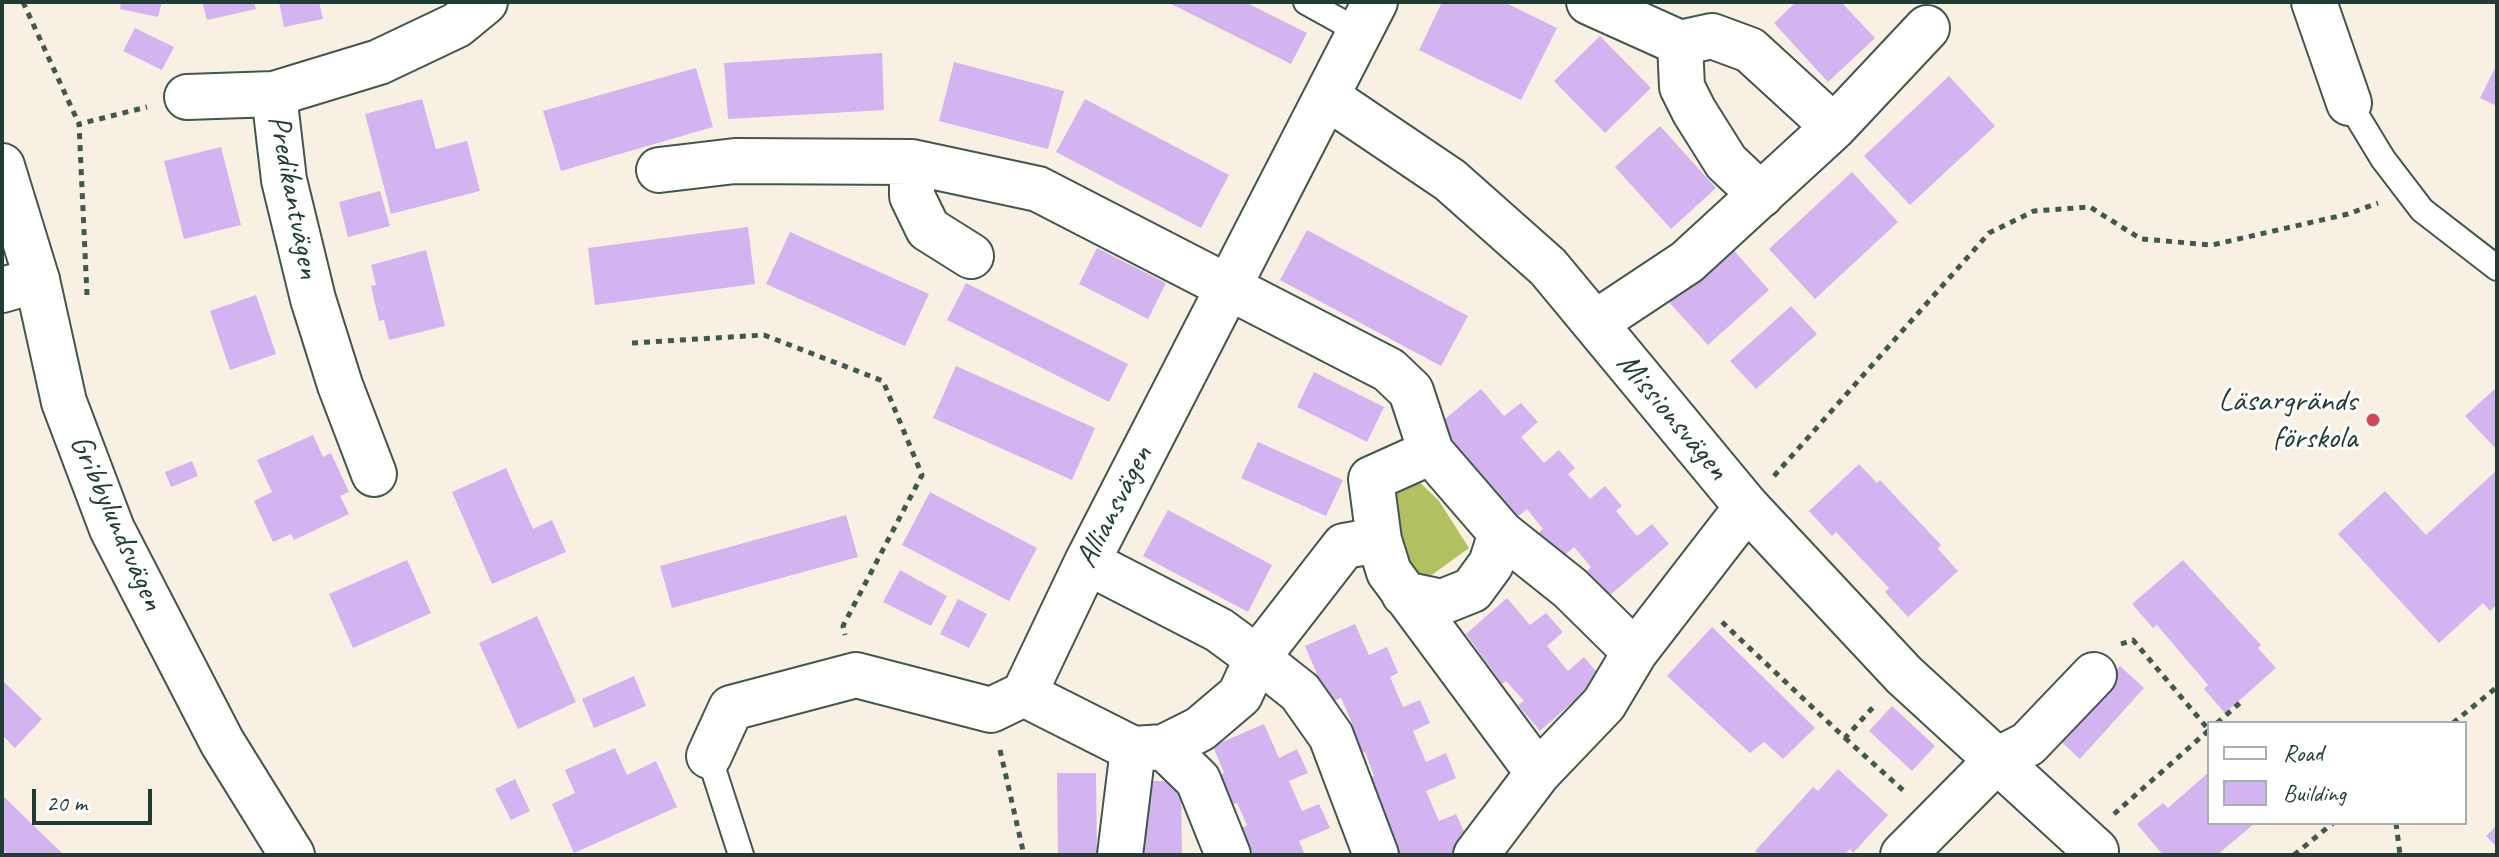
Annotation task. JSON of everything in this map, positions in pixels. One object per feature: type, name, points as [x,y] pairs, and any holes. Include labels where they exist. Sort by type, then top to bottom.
[{"type":"street","name":"Predikantvägen","points":[[374,474],[340,385],[313,299],[284,180],[274,94],[379,62],[457,25],[485,2]]},
{"type":"street","points":[[1589,2],[1680,43],[1712,36],[1750,50],[1834,127]]},
{"type":"street","points":[[2314,2],[2349,103]]},
{"type":"street","name":"Alliansvägen","points":[[1008,702],[1087,562],[1367,17]]},
{"type":"street","points":[[1595,323],[1687,262],[1834,127],[1927,28]]},
{"type":"street","points":[[1680,43],[1682,87],[1694,111],[1726,162],[1761,195]]},
{"type":"street","points":[[187,97],[274,94]]},
{"type":"street","name":"Missionsvägen","points":[[1327,97],[1450,180],[1548,267],[1747,507],[1904,675],[2094,850]]},
{"type":"street","points":[[659,170],[735,161],[912,162],[1038,189],[1389,370],[1411,391],[1431,452],[1501,533],[1570,588],[1635,652]]},
{"type":"street","points":[[912,162],[912,196],[928,229],[971,256]]},
{"type":"street","name":"Gribbylundsvägen","points":[[2,166],[19,285],[112,529],[222,742],[292,855]]},
{"type":"street","points":[[1431,452],[1371,479],[1379,540],[1389,572],[1489,702],[1538,773]]},
{"type":"street","points":[[1476,855],[1538,773],[1604,704],[1635,652],[1747,507]]},
{"type":"street","points":[[1404,594],[1442,602],[1472,590],[1491,564],[1501,533]]},
{"type":"street","points":[[1149,748],[1200,729],[1240,695],[1257,658],[1344,546],[1379,540]]},
{"type":"street","points":[[1087,562],[1219,630],[1300,692],[1331,736],[1376,855]]},
{"type":"street","points":[[709,756],[731,708],[856,675],[1008,702],[1149,748],[1198,780],[1228,855]]},
{"type":"street","points":[[1903,855],[1997,760],[2028,744],[2094,675]]},
{"type":"street","points":[[1120,855],[1149,748]]},
{"type":"lane","points":[[1306,2],[1367,17]]},
{"type":"lane","points":[[2349,103],[2422,210],[2497,268]]},
{"type":"lane","points":[[709,756],[741,855]]},
{"type":"path","points":[[23,2],[79,124],[84,280],[90,308]]},
{"type":"path","points":[[79,124],[187,97]]},
{"type":"path","points":[[1747,507],[1989,233],[2034,211],[2090,207],[2141,239],[2212,245],[2348,214],[2408,192]]},
{"type":"path","points":[[632,343],[764,335],[883,381],[922,475],[843,626],[856,675]]},
{"type":"path","points":[[1722,622],[1937,820]]},
{"type":"path","points":[[2094,675],[2124,640],[2133,640],[2207,728]]},
{"type":"path","points":[[1845,738],[1904,675]]},
{"type":"path","points":[[2455,721],[2497,687]]},
{"type":"path","points":[[1008,702],[1024,855]]},
{"type":"path","points":[[2219,721],[2241,702]]},
{"type":"path","points":[[2094,850],[2101,825],[2207,732]]},
{"type":"path","points":[[2294,855],[2331,825]]},
{"type":"path","points":[[2396,825],[2400,855]]},
{"type":"green space","points":[[1406,469],[1439,501],[1469,548],[1422,582],[1408,560],[1395,564],[1385,478]]},
{"type":"building","points":[[121,2],[162,2],[158,17],[120,9]]},
{"type":"building","points":[[202,2],[254,2],[256,9],[207,20]]},
{"type":"building","points":[[279,2],[319,2],[323,19],[284,27]]},
{"type":"building","points":[[1167,2],[1245,2],[1307,33],[1291,64]]},
{"type":"building","points":[[1442,2],[1504,2],[1557,28],[1521,100],[1419,50]]},
{"type":"building","points":[[1796,2],[1841,2],[1875,38],[1828,82],[1774,23]]},
{"type":"building","points":[[135,28],[174,47],[162,70],[123,51]]},
{"type":"building","points":[[1600,36],[1651,88],[1605,133],[1554,81]]},
{"type":"building","points":[[882,53],[884,110],[728,119],[724,63]]},
{"type":"building","points":[[954,62],[1064,91],[1048,149],[939,121]]},
{"type":"building","points":[[2497,64],[2497,106],[2480,98]]},
{"type":"building","points":[[696,68],[713,127],[561,171],[543,111]]},
{"type":"building","points":[[1949,76],[1995,126],[1910,205],[1864,156]]},
{"type":"building","points":[[422,99],[436,149],[467,141],[480,191],[391,214],[365,114]]},
{"type":"building","points":[[1085,99],[1229,175],[1201,228],[1056,152]]},
{"type":"building","points":[[1660,126],[1716,188],[1671,229],[1615,167]]},
{"type":"building","points":[[221,147],[241,225],[184,239],[164,161]]},
{"type":"building","points":[[1852,172],[1898,222],[1815,299],[1769,249]]},
{"type":"building","points":[[380,191],[390,226],[348,237],[339,202]]},
{"type":"building","points":[[748,227],[755,284],[595,305],[588,248]]},
{"type":"building","points":[[1307,230],[1468,316],[1441,366],[1280,280]]},
{"type":"building","points":[[790,232],[929,294],[905,346],[766,284]]},
{"type":"building","points":[[1728,244],[1769,290],[1708,345],[1666,299]]},
{"type":"building","points":[[1097,248],[1166,283],[1148,319],[1079,284]]},
{"type":"building","points":[[426,250],[445,326],[389,340],[384,320],[379,321],[371,286],[376,285],[371,265]]},
{"type":"building","points":[[966,283],[1128,364],[1109,402],[947,320]]},
{"type":"building","points":[[256,295],[276,354],[230,370],[210,311]]},
{"type":"building","points":[[1791,306],[1817,334],[1756,389],[1730,361]]},
{"type":"building","points":[[956,366],[1095,428],[1072,480],[933,418]]},
{"type":"building","points":[[1314,372],[1384,407],[1367,442],[1297,407]]},
{"type":"building","points":[[2497,387],[2497,450],[2465,416]]},
{"type":"building","points":[[1481,389],[1504,416],[1521,403],[1538,422],[1521,437],[1544,463],[1559,450],[1575,468],[1568,474],[1590,499],[1605,486],[1622,506],[1616,511],[1637,536],[1652,524],[1669,544],[1608,597],[1586,572],[1591,567],[1574,547],[1560,559],[1538,533],[1543,529],[1527,509],[1513,521],[1490,494],[1495,490],[1480,472],[1477,475],[1439,424]]},
{"type":"building","points":[[313,435],[323,457],[331,453],[349,492],[340,496],[349,514],[294,540],[291,534],[273,542],[254,501],[272,492],[257,460]]},
{"type":"building","points":[[1258,442],[1343,480],[1326,516],[1241,478]]},
{"type":"building","points":[[192,461],[198,476],[171,487],[165,472]]},
{"type":"building","points":[[1859,464],[1877,483],[1880,480],[1941,545],[1938,549],[1958,571],[1908,617],[1885,592],[1889,588],[1836,532],[1832,536],[1809,511]]},
{"type":"building","points":[[506,468],[533,529],[552,520],[566,552],[492,584],[452,492]]},
{"type":"building","name":"Läsargränds förskola","points":[[2497,470],[2497,604],[2490,611],[2483,603],[2439,643],[2338,534],[2385,491],[2426,535]]},
{"type":"building","points":[[930,492],[1037,548],[1009,601],[902,545]]},
{"type":"building","points":[[1168,510],[1272,565],[1248,612],[1143,556]]},
{"type":"building","points":[[846,515],[858,557],[672,608],[660,566]]},
{"type":"building","points":[[407,560],[431,613],[353,648],[329,594]]},
{"type":"building","points":[[2183,560],[2261,645],[2258,648],[2276,668],[2225,713],[2204,689],[2208,685],[2157,625],[2153,628],[2132,604]]},
{"type":"building","points":[[900,570],[947,596],[931,626],[883,602]]},
{"type":"building","points":[[1507,598],[1530,625],[1546,613],[1563,632],[1547,646],[1568,671],[1584,657],[1601,677],[1540,731],[1518,705],[1524,701],[1506,681],[1502,684],[1466,634]]},
{"type":"building","points":[[958,599],[987,614],[969,648],[940,634]]},
{"type":"building","points":[[537,616],[576,702],[518,729],[479,643]]},
{"type":"building","points":[[1355,624],[1369,655],[1387,647],[1398,673],[1390,677],[1403,707],[1420,700],[1430,723],[1413,731],[1426,762],[1446,753],[1456,778],[1426,791],[1439,821],[1456,814],[1468,840],[1463,855],[1388,855],[1368,778],[1374,776],[1365,752],[1358,755],[1346,726],[1352,723],[1341,698],[1324,705],[1312,676],[1317,674],[1305,646]]},
{"type":"building","points":[[1712,627],[1815,728],[1783,759],[1764,742],[1750,753],[1667,676]]},
{"type":"building","points":[[2120,666],[2144,688],[2080,759],[2056,737]]},
{"type":"building","points":[[634,676],[646,706],[594,728],[582,699]]},
{"type":"building","points":[[2,680],[42,719],[15,748],[2,735]]},
{"type":"building","points":[[1892,706],[1935,746],[1912,771],[1869,731]]},
{"type":"building","points":[[1264,724],[1279,758],[1297,749],[1308,773],[1289,781],[1302,811],[1319,804],[1330,828],[1299,841],[1305,855],[1253,855],[1242,828],[1247,825],[1237,803],[1232,805],[1219,775],[1224,773],[1213,746]]},
{"type":"building","points":[[615,748],[627,775],[656,761],[677,807],[574,853],[552,804],[575,793],[565,770]]},
{"type":"building","points":[[1838,769],[1888,815],[1853,853],[1850,849],[1845,855],[1760,855],[1755,851],[1813,787],[1818,791]]},
{"type":"building","points":[[1057,773],[1096,773],[1097,855],[1058,855]]},
{"type":"building","points":[[2207,774],[2207,825],[2253,825],[2217,855],[2163,855],[2137,824],[2163,803],[2168,808]]},
{"type":"building","points":[[515,779],[530,811],[511,820],[495,789]]},
{"type":"building","points":[[1141,781],[1181,781],[1182,855],[1141,855]]},
{"type":"building","points":[[2,795],[64,855],[8,855],[2,849]]},
{"type":"building","points":[[2497,825],[2497,847],[2486,836]]},
{"type":"place","name":"Läsargränds förskola","points":[[2373,420]]}]
